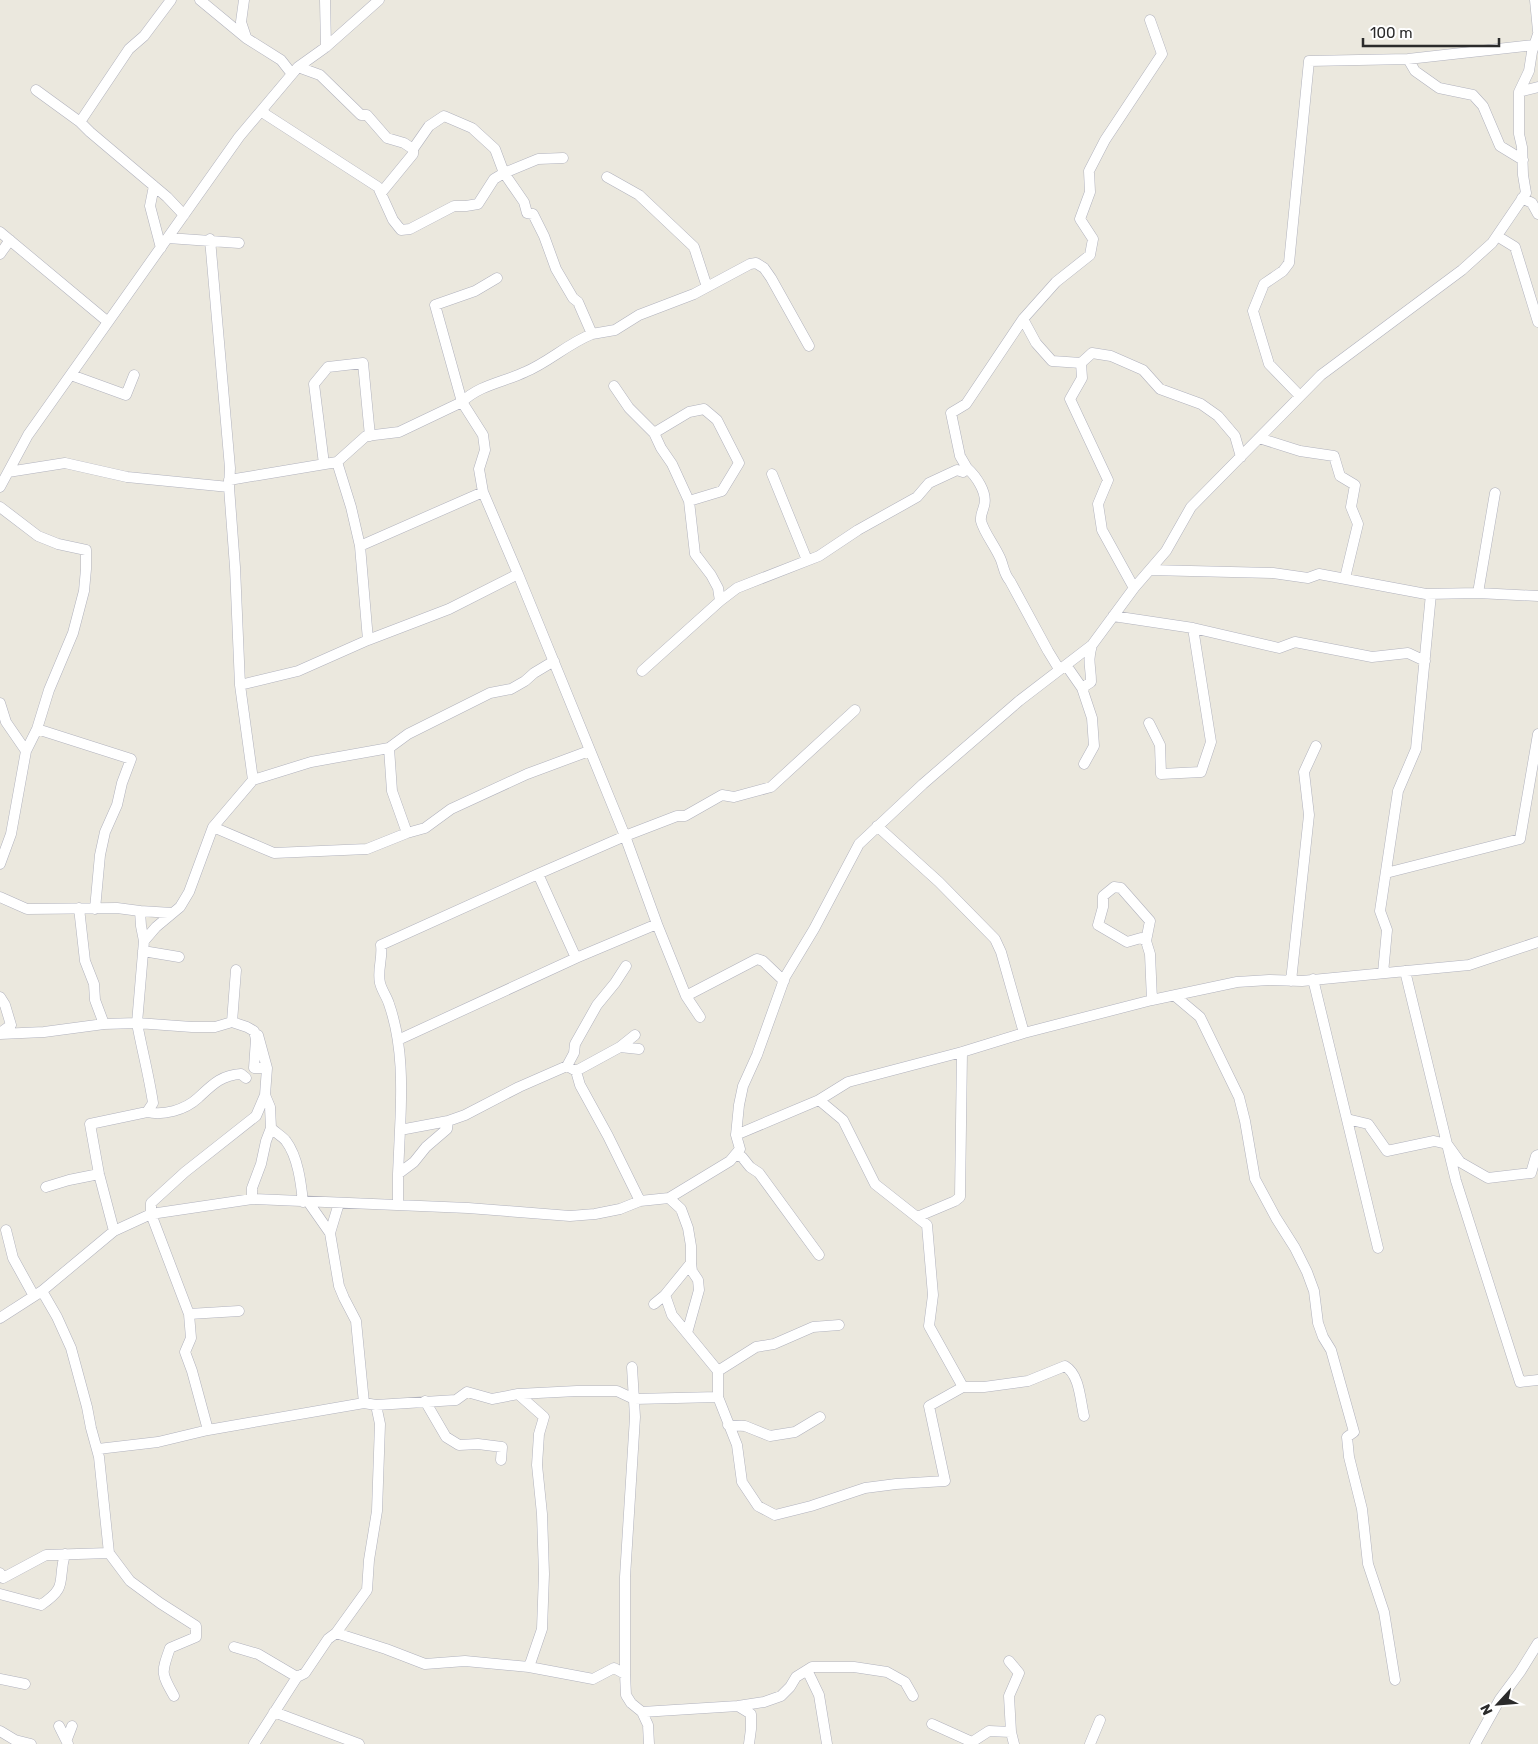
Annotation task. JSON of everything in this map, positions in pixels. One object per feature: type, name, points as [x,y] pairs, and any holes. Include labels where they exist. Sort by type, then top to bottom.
[{"type":"street","points":[[80,122],[129,49],[144,36],[171,0]]},
{"type":"street","points":[[200,0],[246,38],[295,70],[320,75],[361,115],[367,115],[387,138],[404,143],[413,149]]},
{"type":"street","points":[[244,0],[241,22],[246,38]]},
{"type":"street","points":[[325,0],[326,47]]},
{"type":"street","points":[[0,487],[28,435],[239,137],[295,70],[326,47],[379,0]]},
{"type":"street","points":[[0,1318],[38,1294],[114,1231],[150,1214],[252,1199],[468,1208],[570,1216],[595,1214],[620,1209],[640,1201],[669,1198],[730,1161],[740,1149],[736,1135],[743,1086],[758,1055],[784,981],[859,844],[1019,701],[1092,645],[1134,588],[1166,551],[1191,507],[1321,375],[1462,270],[1492,243],[1497,236],[1526,193],[1519,134],[1519,92],[1533,73],[1534,45],[1538,33],[1535,0]]},
{"type":"street","points":[[1084,764],[1094,746],[1092,718],[1082,688],[1048,651],[1010,580],[1005,575],[1001,560],[981,521],[984,496],[975,475],[967,468],[960,456],[951,413],[966,404],[1023,319],[1056,282],[1090,254],[1093,239],[1080,219],[1090,192],[1089,171],[1105,140],[1162,54],[1150,20]]},
{"type":"street","points":[[1300,396],[1269,364],[1252,311],[1264,284],[1283,271],[1289,263],[1309,61],[1408,59],[1534,45]]},
{"type":"street","points":[[1408,59],[1415,71],[1439,88],[1473,94],[1483,106],[1500,146],[1522,160]]},
{"type":"street","points":[[1519,92],[1538,87]]},
{"type":"street","points":[[36,90],[80,122],[154,186],[184,215]]},
{"type":"street","points":[[263,109],[264,114],[378,187],[393,220],[401,230],[410,229],[454,206],[478,204],[494,179],[504,173],[538,159],[563,158]]},
{"type":"street","points":[[381,193],[413,154],[413,149],[429,126],[444,116],[472,128],[494,149],[504,173],[524,202],[527,213],[533,214],[556,268],[573,298],[578,302],[592,334]]},
{"type":"street","points":[[607,177],[639,195],[694,247],[706,287]]},
{"type":"street","points":[[154,186],[150,206],[161,248]]},
{"type":"street","points":[[1522,198],[1532,203],[1538,214]]},
{"type":"street","points":[[0,232],[108,322]]},
{"type":"street","points":[[1497,236],[1515,247],[1538,322]]},
{"type":"street","points":[[168,238],[239,243]]},
{"type":"street","points":[[0,254],[10,240]]},
{"type":"street","points":[[210,240],[230,468],[229,484],[240,685],[253,780]]},
{"type":"street","points":[[8,472],[66,463],[127,477],[229,484],[337,462],[366,436],[399,432],[462,402],[470,394],[526,372],[576,341],[592,334],[614,330],[646,311],[694,294],[741,268],[756,263],[764,268],[771,278],[809,346]]},
{"type":"street","points":[[497,278],[475,291],[435,305],[462,402],[483,434],[485,450],[479,469],[483,492],[625,836],[686,996],[700,1016]]},
{"type":"street","points":[[1023,319],[1036,343],[1052,361],[1082,363]]},
{"type":"street","points":[[1134,588],[1102,530],[1098,504],[1108,480],[1070,399],[1082,378],[1082,363],[1092,353],[1111,356],[1143,370],[1160,389],[1201,404],[1218,416],[1235,436],[1240,457]]},
{"type":"street","points":[[324,464],[314,384],[328,367],[363,363],[370,436]]},
{"type":"street","points":[[71,375],[126,395],[134,375]]},
{"type":"street","points":[[614,386],[629,408],[654,433],[672,464],[689,501],[695,554],[718,588],[720,601]]},
{"type":"street","points":[[654,433],[689,412],[704,409],[717,420],[739,463],[722,491],[689,501]]},
{"type":"street","points":[[1259,438],[1300,451],[1334,456],[1340,476],[1356,485],[1351,507],[1358,524],[1345,578]]},
{"type":"street","points":[[337,462],[351,507],[360,546],[368,640]]},
{"type":"street","points":[[642,671],[737,588],[819,556],[858,530],[917,497],[929,483],[957,470],[963,472],[967,468]]},
{"type":"street","points":[[772,474],[808,560]]},
{"type":"street","points":[[360,546],[483,492]]},
{"type":"street","points":[[1478,593],[1496,493]]},
{"type":"street","points":[[0,507],[38,536],[58,544],[86,550],[84,591],[73,633],[26,751],[11,834],[0,864]]},
{"type":"street","points":[[1150,570],[1273,573],[1308,578],[1319,574],[1431,594],[1478,593],[1538,596]]},
{"type":"street","points":[[240,685],[298,671],[368,640],[449,609],[518,574]]},
{"type":"street","points":[[1383,973],[1387,930],[1380,911],[1398,791],[1416,749],[1431,594]]},
{"type":"street","points":[[1113,616],[1193,628],[1279,648],[1295,642],[1372,657],[1408,654],[1425,661]]},
{"type":"street","points":[[1149,724],[1160,745],[1161,774],[1201,772],[1211,742],[1193,628]]},
{"type":"street","points":[[1082,688],[1091,682],[1088,659],[1092,645]]},
{"type":"street","points":[[143,946],[172,913],[180,907],[189,892],[213,826],[253,780],[311,762],[389,748],[408,734],[490,693],[511,689],[525,682],[534,673],[554,661]]},
{"type":"street","points":[[0,703],[6,722],[26,751]]},
{"type":"street","points":[[398,1205],[402,1085],[398,1040],[389,1004],[380,982],[380,967],[383,954],[381,945],[625,836],[677,816],[685,816],[722,795],[734,797],[771,787],[855,710]]},
{"type":"street","points":[[36,729],[131,759],[122,783],[117,805],[105,832],[100,855],[95,909]]},
{"type":"street","points":[[1386,873],[1520,839],[1538,734]]},
{"type":"street","points":[[1291,981],[1309,815],[1304,772],[1316,746]]},
{"type":"street","points":[[389,748],[392,791],[407,833]]},
{"type":"street","points":[[213,826],[274,853],[367,849],[425,828],[451,809],[527,774],[589,750]]},
{"type":"street","points":[[877,826],[939,882],[995,940],[1001,952],[1024,1033]]},
{"type":"street","points":[[538,874],[576,958]]},
{"type":"street","points":[[1146,941],[1141,938],[1127,942],[1098,925],[1103,896],[1114,887],[1121,888],[1150,921],[1146,941],[1150,954],[1152,1000]]},
{"type":"street","points":[[0,898],[27,909],[79,908],[172,913]]},
{"type":"street","points":[[79,908],[85,961],[94,984],[95,1000],[104,1024]]},
{"type":"street","points":[[140,910],[143,946],[136,1023],[153,1103],[146,1112]]},
{"type":"street","points":[[398,1040],[576,958],[657,924]]},
{"type":"street","points":[[736,1135],[819,1100],[848,1082],[1152,1000],[1237,982],[1291,981],[1469,965],[1538,942]]},
{"type":"street","points":[[143,946],[179,957]]},
{"type":"street","points":[[686,996],[757,959],[763,961],[784,981]]},
{"type":"street","points":[[626,966],[597,1005],[575,1044],[572,1069],[640,1201]]},
{"type":"street","points":[[232,1022],[236,970]]},
{"type":"street","points":[[1405,971],[1456,1181],[1520,1382],[1538,1380]]},
{"type":"street","points":[[1313,979],[1378,1248]]},
{"type":"street","points":[[0,996],[11,1025],[0,1033]]},
{"type":"street","points":[[1175,996],[1200,1017],[1239,1097],[1246,1121],[1255,1179],[1295,1248],[1314,1291],[1318,1322],[1323,1337],[1331,1350],[1354,1432],[1347,1437],[1349,1456],[1362,1509],[1368,1564],[1384,1612],[1395,1680]]},
{"type":"street","points":[[0,1033],[44,1032],[104,1024],[136,1023],[215,1027],[232,1022],[247,1026],[254,1031],[256,1039],[254,1068],[267,1068],[265,1095],[256,1116],[166,1188],[151,1203],[150,1214],[189,1314],[191,1338],[185,1352],[208,1430]]},
{"type":"street","points":[[400,1130],[448,1121],[465,1115],[519,1087],[572,1069],[620,1047],[634,1035]]},
{"type":"street","points":[[620,1047],[639,1049]]},
{"type":"street","points":[[917,1217],[955,1202],[960,1197],[962,1052]]},
{"type":"street","points":[[114,1231],[98,1174],[90,1124],[146,1112],[160,1114],[197,1100],[224,1077],[241,1074],[246,1078]]},
{"type":"street","points":[[252,1199],[252,1188],[262,1164],[266,1141],[271,1128],[270,1107],[265,1095]]},
{"type":"street","points":[[819,1100],[843,1120],[875,1184],[927,1225],[933,1295],[929,1326],[963,1387]]},
{"type":"street","points":[[1347,1119],[1368,1124],[1387,1151],[1434,1141],[1447,1144],[1460,1162],[1488,1178],[1531,1173],[1536,1156],[1538,1155]]},
{"type":"street","points":[[398,1174],[414,1162],[426,1147],[447,1129],[448,1121]]},
{"type":"street","points":[[271,1128],[287,1142],[293,1153],[306,1202],[330,1233]]},
{"type":"street","points":[[735,1155],[742,1156],[750,1167],[759,1173],[783,1215],[818,1255]]},
{"type":"street","points":[[46,1187],[98,1174]]},
{"type":"street","points":[[669,1198],[681,1209],[688,1228],[692,1271],[698,1280],[699,1290],[687,1332]]},
{"type":"street","points":[[339,1203],[330,1233],[339,1286],[356,1321],[364,1403]]},
{"type":"street","points":[[6,1230],[13,1258],[57,1317],[71,1348],[87,1407],[90,1428],[98,1449],[109,1553],[130,1581],[160,1604],[196,1626],[196,1637],[170,1648],[163,1668],[163,1678],[174,1696]]},
{"type":"street","points":[[654,1304],[691,1263]]},
{"type":"street","points":[[665,1294],[672,1315],[718,1371],[718,1397],[737,1445],[742,1482],[758,1506],[775,1515],[811,1506],[864,1488],[944,1481],[930,1406],[963,1387],[984,1388],[1028,1381],[1065,1366],[1072,1370],[1076,1379],[1084,1416]]},
{"type":"street","points":[[189,1314],[239,1310]]},
{"type":"street","points":[[718,1371],[756,1347],[774,1344],[813,1327],[839,1325]]},
{"type":"street","points":[[632,1367],[635,1417],[625,1577],[624,1674],[626,1696],[642,1712],[648,1725],[649,1744]]},
{"type":"street","points":[[98,1449],[158,1442],[208,1430],[364,1403],[376,1406],[456,1400],[467,1392],[492,1399],[518,1394],[577,1390],[617,1391],[634,1399],[718,1397]]},
{"type":"street","points":[[518,1394],[544,1417],[539,1434],[538,1465],[544,1574],[542,1629],[529,1667]]},
{"type":"street","points":[[425,1401],[446,1437],[459,1445],[478,1444],[502,1447],[501,1460]]},
{"type":"street","points":[[254,1744],[297,1677],[305,1673],[328,1639],[336,1633],[367,1590],[377,1502],[380,1424],[376,1406]]},
{"type":"street","points":[[728,1425],[746,1426],[770,1436],[796,1432],[820,1417]]},
{"type":"street","points":[[0,1573],[3,1578],[46,1555],[109,1553]]},
{"type":"street","points":[[0,1594],[41,1605],[53,1597],[61,1587],[62,1565],[65,1554]]},
{"type":"street","points":[[336,1633],[426,1664],[465,1661],[529,1667],[593,1679],[614,1668],[624,1674]]},
{"type":"street","points":[[1474,1744],[1500,1699],[1538,1643]]},
{"type":"street","points":[[234,1647],[258,1654],[297,1677]]},
{"type":"street","points":[[1009,1661],[1019,1673],[1009,1696],[1011,1732],[1014,1744]]},
{"type":"street","points":[[642,1712],[738,1706],[764,1702],[781,1696],[796,1677],[812,1667],[854,1667],[882,1670],[905,1682],[913,1696]]},
{"type":"street","points":[[807,1670],[819,1695],[827,1744]]},
{"type":"street","points":[[0,1679],[25,1684]]},
{"type":"street","points":[[738,1706],[751,1714],[750,1744]]},
{"type":"street","points":[[274,1712],[359,1744]]},
{"type":"street","points":[[1090,1744],[1100,1720]]},
{"type":"street","points":[[932,1724],[973,1743],[989,1731],[1011,1732]]},
{"type":"street","points":[[60,1726],[68,1742]]},
{"type":"street","points":[[68,1742],[72,1726]]},
{"type":"street","points":[[0,1731],[11,1741],[15,1740],[31,1744]]}]
